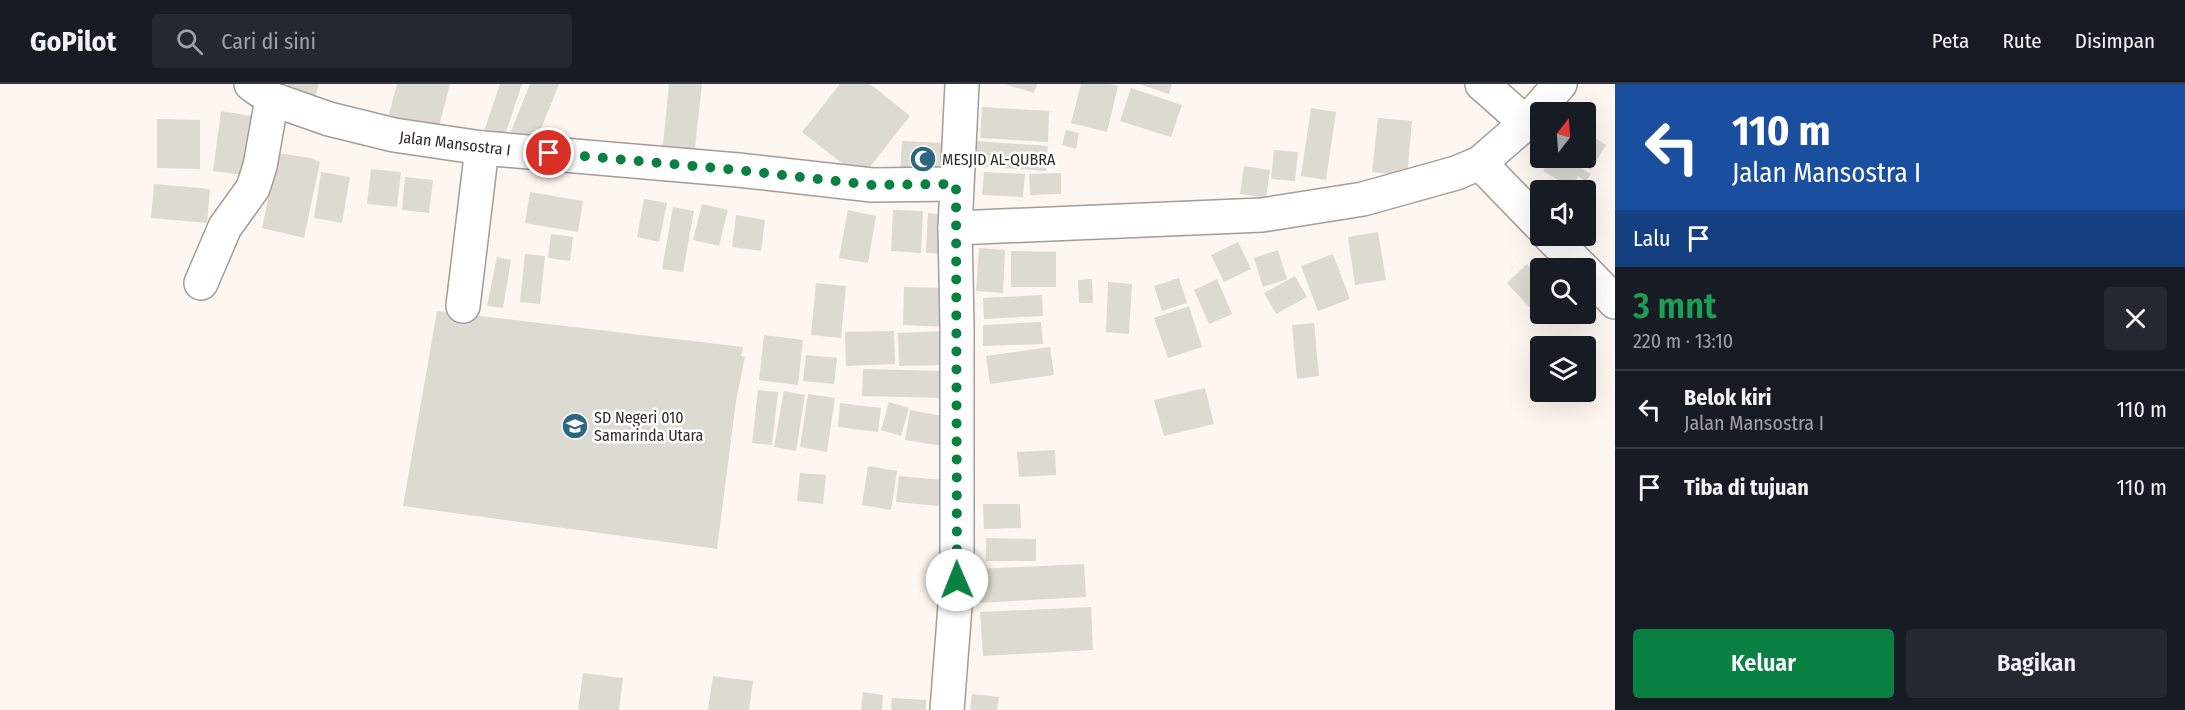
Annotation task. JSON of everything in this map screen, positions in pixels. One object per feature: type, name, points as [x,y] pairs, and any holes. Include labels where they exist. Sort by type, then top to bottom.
[{"type":"street","points":[[947,710],[957,580],[955,228],[962,84]]},
{"type":"street","points":[[1482,84],[1526,123]]},
{"type":"street","points":[[955,228],[1262,216],[1363,199],[1456,173],[1480,163],[1526,123],[1560,84]]},
{"type":"street","points":[[201,283],[225,227],[253,188],[260,166],[261,92]]},
{"type":"street","name":"Jalan Mansostra I","points":[[261,92],[329,119],[394,135],[482,148],[738,170],[872,185],[956,184]]},
{"type":"street","points":[[462,306],[482,148]]},
{"type":"street","points":[[1480,163],[1530,215]]},
{"type":"street","points":[[1560,246],[1572,258]]},
{"type":"street","points":[[1596,282],[1615,302]]},
{"type":"building","points":[[288,84],[319,84],[314,100],[286,92]]},
{"type":"building","points":[[397,84],[450,84],[436,138],[386,125]]},
{"type":"building","points":[[500,84],[522,84],[502,144],[482,137]]},
{"type":"building","points":[[530,84],[559,84],[533,149],[508,139]]},
{"type":"building","points":[[669,84],[702,84],[694,157],[662,154]]},
{"type":"building","points":[[840,84],[870,84],[910,116],[861,178],[802,132]]},
{"type":"building","points":[[1004,84],[1037,84],[1034,93]]},
{"type":"building","points":[[1081,84],[1118,86],[1107,132],[1071,123]]},
{"type":"building","points":[[1139,84],[1172,84],[1169,94]]},
{"type":"building","points":[[1131,88],[1182,105],[1171,137],[1120,121]]},
{"type":"building","points":[[982,107],[1049,111],[1048,142],[980,138]]},
{"type":"building","points":[[1311,108],[1336,112],[1326,180],[1301,176]]},
{"type":"building","points":[[221,111],[252,116],[242,175],[213,171]]},
{"type":"building","points":[[1378,118],[1412,121],[1407,176],[1372,172]]},
{"type":"building","points":[[157,119],[200,120],[200,169],[157,168]]},
{"type":"building","points":[[1066,130],[1079,133],[1076,149],[1062,145]]},
{"type":"building","points":[[1596,138],[1606,145],[1596,162]]},
{"type":"building","name":"MESJID AL-QUBRA","points":[[902,141],[945,143],[943,176],[900,174]]},
{"type":"building","points":[[977,141],[1048,146],[1046,171],[976,166]]},
{"type":"building","points":[[1274,150],[1298,152],[1295,181],[1271,179]]},
{"type":"building","points":[[278,153],[311,158],[320,162],[304,238],[262,228]]},
{"type":"building","points":[[1244,166],[1270,170],[1266,198],[1240,194]]},
{"type":"building","points":[[1545,168],[1581,168],[1591,174],[1587,180],[1578,176],[1576,180],[1558,180],[1543,171]]},
{"type":"building","points":[[371,169],[401,172],[397,207],[367,204]]},
{"type":"building","points":[[321,172],[350,177],[342,223],[314,218]]},
{"type":"building","points":[[984,172],[1025,174],[1023,197],[982,195]]},
{"type":"building","points":[[1061,173],[1061,194],[1030,195],[1029,174]]},
{"type":"building","points":[[405,177],[433,180],[429,213],[402,210]]},
{"type":"building","points":[[154,184],[210,189],[207,223],[151,218]]},
{"type":"building","points":[[530,192],[583,201],[578,232],[525,223]]},
{"type":"building","points":[[644,199],[667,203],[659,242],[637,237]]},
{"type":"building","points":[[702,204],[728,210],[719,246],[693,240]]},
{"type":"building","points":[[673,207],[694,211],[683,272],[662,269]]},
{"type":"building","points":[[848,210],[876,216],[868,263],[839,258]]},
{"type":"building","points":[[893,210],[923,211],[921,253],[891,251]]},
{"type":"building","points":[[928,213],[952,215],[949,254],[926,253]]},
{"type":"building","points":[[736,215],[765,220],[761,251],[732,247]]},
{"type":"building","points":[[1378,232],[1386,280],[1355,285],[1348,237]]},
{"type":"building","points":[[551,234],[573,237],[570,261],[548,258]]},
{"type":"building","points":[[1238,242],[1251,269],[1224,282],[1211,255]]},
{"type":"building","points":[[979,248],[1005,250],[1003,293],[976,291]]},
{"type":"building","points":[[1278,250],[1287,279],[1263,287],[1254,258]]},
{"type":"building","points":[[1011,251],[1056,252],[1056,287],[1011,287]]},
{"type":"building","points":[[525,254],[545,256],[540,304],[520,302]]},
{"type":"building","points":[[1333,254],[1350,299],[1318,311],[1301,266]]},
{"type":"building","points":[[497,257],[511,260],[503,308],[487,306]]},
{"type":"building","points":[[1527,264],[1530,267],[1530,308],[1507,283]]},
{"type":"building","points":[[1295,276],[1307,297],[1276,314],[1264,293]]},
{"type":"building","points":[[1179,278],[1187,303],[1162,311],[1154,286]]},
{"type":"building","points":[[1092,279],[1093,303],[1079,303],[1078,280]]},
{"type":"building","points":[[1217,279],[1232,314],[1209,324],[1194,290]]},
{"type":"building","points":[[1108,282],[1132,284],[1129,334],[1106,332]]},
{"type":"building","points":[[816,283],[846,286],[841,338],[811,335]]},
{"type":"building","points":[[904,287],[947,288],[946,327],[903,325]]},
{"type":"building","points":[[1042,295],[1043,316],[984,319],[983,298]]},
{"type":"building","points":[[1189,306],[1202,347],[1168,358],[1154,318]]},
{"type":"building","name":"SD Negeri 010 Samarinda Utara","points":[[437,311],[743,347],[741,356],[745,357],[736,401],[717,549],[403,506]]},
{"type":"building","points":[[1041,322],[1043,344],[983,346],[983,325]]},
{"type":"building","points":[[1314,323],[1319,376],[1297,379],[1292,325]]},
{"type":"building","points":[[894,331],[895,364],[846,366],[845,332]]},
{"type":"building","points":[[943,331],[944,365],[899,366],[898,333]]},
{"type":"building","points":[[764,335],[803,340],[798,385],[759,380]]},
{"type":"building","points":[[1050,347],[1054,375],[990,384],[986,356]]},
{"type":"building","points":[[806,355],[837,358],[834,384],[803,381]]},
{"type":"building","points":[[863,369],[945,371],[945,398],[862,396]]},
{"type":"building","points":[[1205,388],[1214,424],[1164,436],[1154,400]]},
{"type":"building","points":[[758,390],[778,392],[772,445],[752,443]]},
{"type":"building","points":[[784,391],[805,395],[796,451],[774,447]]},
{"type":"building","points":[[808,394],[835,398],[827,452],[800,447]]},
{"type":"building","points":[[889,402],[909,408],[901,436],[881,430]]},
{"type":"building","points":[[840,403],[881,408],[878,432],[838,427]]},
{"type":"building","points":[[910,410],[948,417],[943,446],[905,440]]},
{"type":"building","points":[[1055,450],[1056,475],[1019,477],[1017,452]]},
{"type":"building","points":[[868,466],[897,471],[891,510],[862,505]]},
{"type":"building","points":[[800,473],[826,475],[823,504],[797,501]]},
{"type":"building","points":[[899,476],[953,481],[950,507],[896,502]]},
{"type":"building","points":[[983,504],[1020,504],[1021,528],[984,529]]},
{"type":"building","points":[[986,538],[1036,539],[1036,561],[986,561]]},
{"type":"building","points":[[1084,564],[1086,597],[977,603],[976,569]]},
{"type":"building","points":[[1091,607],[1093,650],[983,656],[980,612]]},
{"type":"building","points":[[583,673],[623,678],[619,710],[578,710]]},
{"type":"building","points":[[713,676],[753,681],[749,710],[708,710]]},
{"type":"building","points":[[863,692],[883,695],[882,710],[861,710]]},
{"type":"building","points":[[972,694],[999,697],[997,710],[970,710]]},
{"type":"building","points":[[892,698],[926,700],[926,710],[891,710]]},
{"type":"place","name":"MESJID AL-QUBRA","points":[[923,159]]},
{"type":"place","name":"SD Negeri 010 Samarinda Utara","points":[[575,426]]},
{"type":"route","points":[[549,153],[872,185],[956,184],[957,580]]}]
